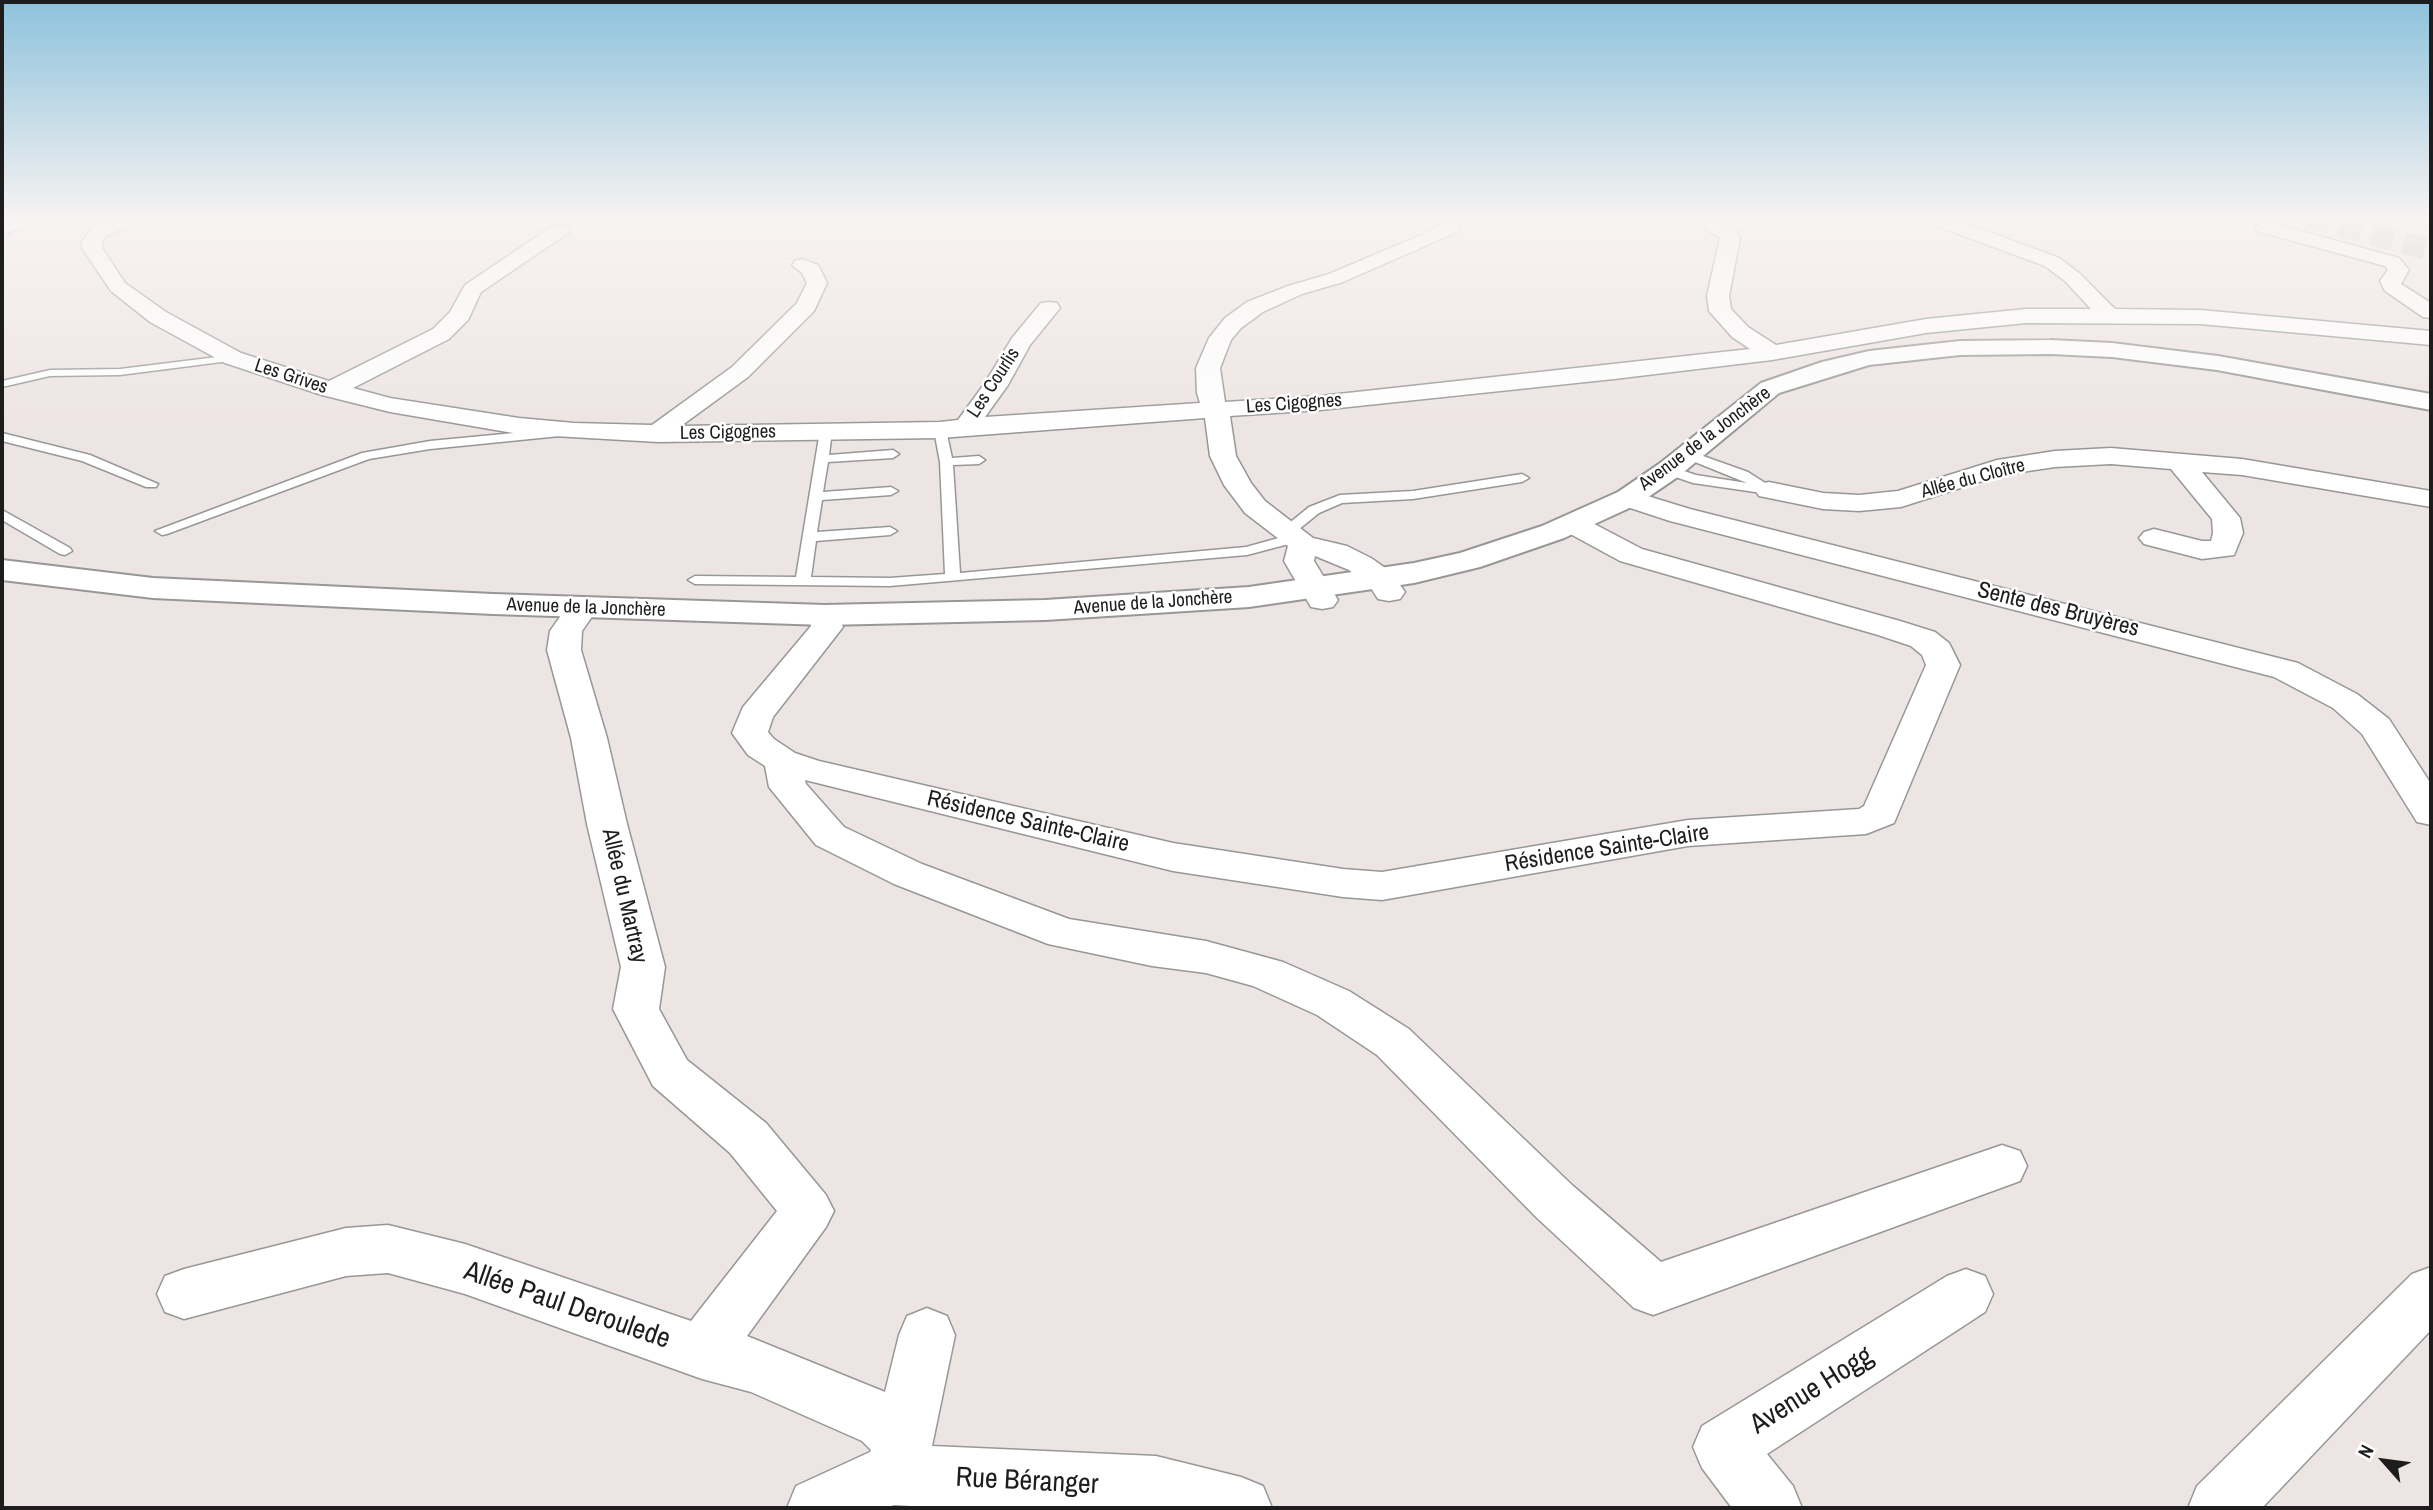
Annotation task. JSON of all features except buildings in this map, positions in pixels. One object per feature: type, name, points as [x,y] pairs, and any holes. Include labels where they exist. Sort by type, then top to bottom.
[{"type":"street","name":"Les Grives","points":[[119,287],[158,317],[233,358],[331,390],[390,405],[519,426],[574,431]]},
{"type":"street","points":[[331,390],[441,334],[460,315],[474,287]]},
{"type":"street","name":"Les Cigognes","points":[[658,434],[668,423],[707,398],[740,372],[806,306],[815,287]]},
{"type":"street","points":[[1308,287],[1265,302],[1240,316],[1220,338],[1210,359],[1209,393],[1220,424],[1223,456],[1238,485],[1255,508],[1295,538],[1336,552],[1384,586]]},
{"type":"street","points":[[1720,287],[1720,311],[1740,332],[1772,353]]},
{"type":"street","points":[[2083,287],[2108,314]]},
{"type":"street","points":[[2393,287],[2431,312]]},
{"type":"street","name":"Les Courlis","points":[[966,426],[1009,365],[1020,343],[1049,308]]},
{"type":"street","name":"Les Cigognes","points":[[574,431],[658,434],[940,430],[966,426],[1334,402],[1772,353],[1926,326],[2026,316],[2108,314],[2200,317],[2431,338]]},
{"type":"street","name":"Avenue de la Jonchère","points":[[2,570],[153,588],[578,614],[826,621],[1049,622],[1384,586],[1536,558],[1583,530],[1640,502],[1789,402],[1832,384],[1888,368],[2004,356],[2130,360],[2245,370],[2431,402]]},
{"type":"street","name":"Allée du Cloître","points":[[1769,490],[1823,501],[1859,503],[1900,499],[1997,468],[2055,459],[2110,456],[2178,460],[2315,477],[2431,499]]},
{"type":"street","points":[[2154,538],[2202,550],[2223,549],[2228,533],[2226,518],[2178,460]]},
{"type":"street","name":"Sente des Bruyères","points":[[1640,502],[2286,670],[2345,701],[2376,727],[2431,813]]},
{"type":"street","name":"Résidence Sainte-Claire","points":[[826,621],[756,715],[750,733],[761,747],[782,761],[1173,857],[1343,883],[1382,886],[1688,833],[1866,821],[1880,814],[1943,665],[1937,650],[1923,639],[1631,555],[1583,530]]},
{"type":"street","points":[[1295,538],[1299,561],[1320,594]]},
{"type":"street","name":"Avenue de la Jonchère","points":[[2,589],[167,607],[446,618],[578,614]]},
{"type":"street","name":"Allée du Martray","points":[[578,614],[566,631],[564,650],[589,738],[607,824],[643,967],[636,1009],[670,1073],[748,1138],[808,1211],[702,1352]]},
{"type":"street","points":[[782,761],[788,786],[830,836],[908,874],[1063,933],[1206,957],[1267,974],[1333,1003],[1393,1042],[1554,1201],[1653,1290],[2002,1166]]},
{"type":"street","name":"Allée Paul Deroulede","points":[[184,1294],[346,1252],[388,1249],[465,1269],[702,1352],[756,1366],[883,1420],[897,1434],[897,1462]]},
{"type":"street","points":[[2219,1508],[2431,1292]]},
{"type":"street","name":"Avenue Hogg","points":[[1771,1508],[1723,1447],[1966,1294]]},
{"type":"street","points":[[897,1462],[927,1335]]},
{"type":"street","name":"Rue Béranger","points":[[818,1508],[897,1462],[1001,1482],[1156,1486],[1241,1508]]},
{"type":"lane","points":[[2,384],[50,373],[120,372],[233,358]]},
{"type":"lane","points":[[940,430],[946,462],[953,578]]},
{"type":"lane","points":[[162,531],[366,456],[430,445],[574,431]]},
{"type":"lane","points":[[803,580],[826,431]]},
{"type":"lane","points":[[2,437],[86,458],[150,484]]},
{"type":"lane","points":[[822,459],[893,454]]},
{"type":"lane","points":[[946,462],[979,460]]},
{"type":"lane","points":[[1691,466],[1769,490]]},
{"type":"lane","points":[[1691,466],[1769,490]]},
{"type":"lane","points":[[695,580],[890,582],[1247,551],[1295,538],[1314,510],[1340,499],[1413,495],[1522,478]]},
{"type":"lane","points":[[816,496],[891,491]]},
{"type":"lane","points":[[2,514],[65,551]]},
{"type":"lane","points":[[810,537],[890,531]]}]
